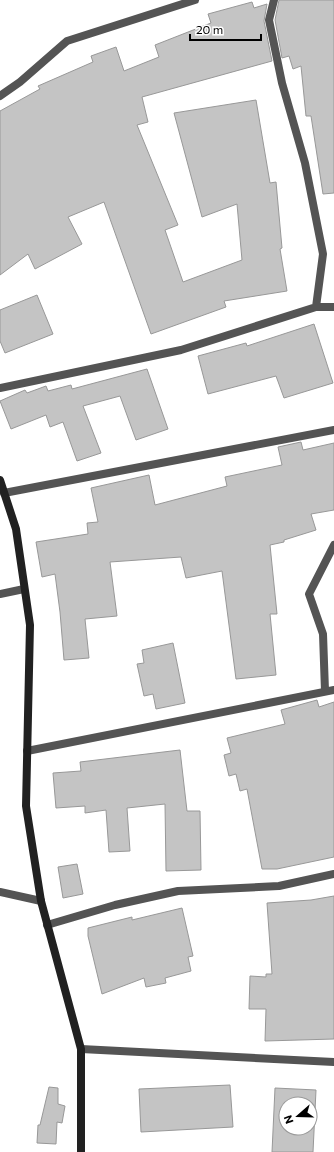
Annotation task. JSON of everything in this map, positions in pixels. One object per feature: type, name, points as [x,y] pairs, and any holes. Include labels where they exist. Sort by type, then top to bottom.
[{"type":"street","points":[[0,96],[20,82],[68,41],[195,0]]},
{"type":"street","points":[[274,0],[269,20],[282,83],[305,163],[323,254],[316,307]]},
{"type":"street","points":[[0,388],[181,350],[316,307],[334,307]]},
{"type":"street","points":[[4,493],[334,430]]},
{"type":"street","points":[[0,480],[16,529],[30,625],[26,806],[41,901],[81,1049],[81,1152]]},
{"type":"street","points":[[325,691],[323,634],[309,594],[334,545]]},
{"type":"street","points":[[0,594],[24,589]]},
{"type":"street","points":[[27,751],[334,690]]},
{"type":"street","points":[[47,925],[115,904],[178,891],[279,886],[334,874]]},
{"type":"street","points":[[0,892],[41,901]]},
{"type":"street","points":[[81,1049],[334,1062]]},
{"type":"building","points":[[279,0],[334,0],[334,193],[323,194],[311,116],[306,116],[301,66],[293,69],[289,56],[282,58],[275,20]]},
{"type":"building","points":[[252,2],[254,8],[267,4],[264,21],[272,61],[142,97],[148,122],[137,125],[178,225],[165,230],[183,282],[242,260],[237,204],[202,217],[174,113],[256,100],[270,183],[276,182],[282,248],[280,249],[287,291],[224,301],[226,307],[151,334],[104,202],[68,217],[82,244],[35,269],[28,254],[0,275],[0,111],[40,89],[38,86],[93,62],[91,56],[116,47],[124,71],[159,57],[155,45],[211,23],[208,14]]},
{"type":"building","points":[[37,295],[53,334],[5,353],[0,341],[0,310]]},
{"type":"building","points":[[314,324],[333,383],[284,398],[276,376],[208,394],[198,356],[246,343],[247,346]]},
{"type":"building","points":[[147,369],[168,429],[136,440],[120,396],[83,406],[101,453],[77,461],[63,422],[50,427],[46,415],[11,429],[0,401],[25,390],[27,393],[46,386],[48,391],[71,385],[72,389]]},
{"type":"building","points":[[301,442],[303,450],[334,443],[334,510],[311,514],[316,530],[284,540],[284,542],[270,545],[277,614],[270,614],[276,675],[236,679],[222,571],[186,578],[181,557],[110,562],[117,616],[85,619],[89,658],[64,660],[55,574],[42,577],[36,542],[88,534],[87,523],[98,522],[91,488],[149,475],[155,505],[227,486],[225,477],[282,465],[278,447]]},
{"type":"building","points":[[173,643],[185,703],[156,709],[153,694],[144,696],[137,664],[144,663],[142,650]]},
{"type":"building","points":[[317,700],[319,707],[334,702],[334,857],[277,869],[262,869],[247,789],[240,791],[236,774],[229,776],[224,755],[231,753],[227,738],[285,724],[281,710]]},
{"type":"building","points":[[180,750],[187,811],[200,811],[201,870],[166,871],[165,804],[127,808],[130,851],[109,852],[106,810],[85,813],[85,806],[56,808],[53,773],[81,771],[80,762]]},
{"type":"building","points":[[77,864],[83,894],[63,898],[58,867]]},
{"type":"building","points":[[334,896],[334,1039],[265,1041],[266,1009],[249,1009],[250,976],[266,977],[266,974],[272,974],[267,903],[311,900]]},
{"type":"building","points":[[182,908],[193,956],[188,957],[191,971],[165,978],[166,983],[146,987],[144,978],[102,994],[88,936],[88,928],[132,917],[132,920]]},
{"type":"building","points":[[230,1085],[233,1127],[141,1132],[139,1089]]},
{"type":"building","points":[[49,1087],[58,1088],[58,1104],[65,1106],[62,1123],[57,1122],[56,1144],[37,1143],[38,1125],[40,1125]]},
{"type":"building","points":[[275,1088],[316,1090],[316,1096],[278,1096],[278,1136],[314,1136],[313,1152],[272,1152]]}]
